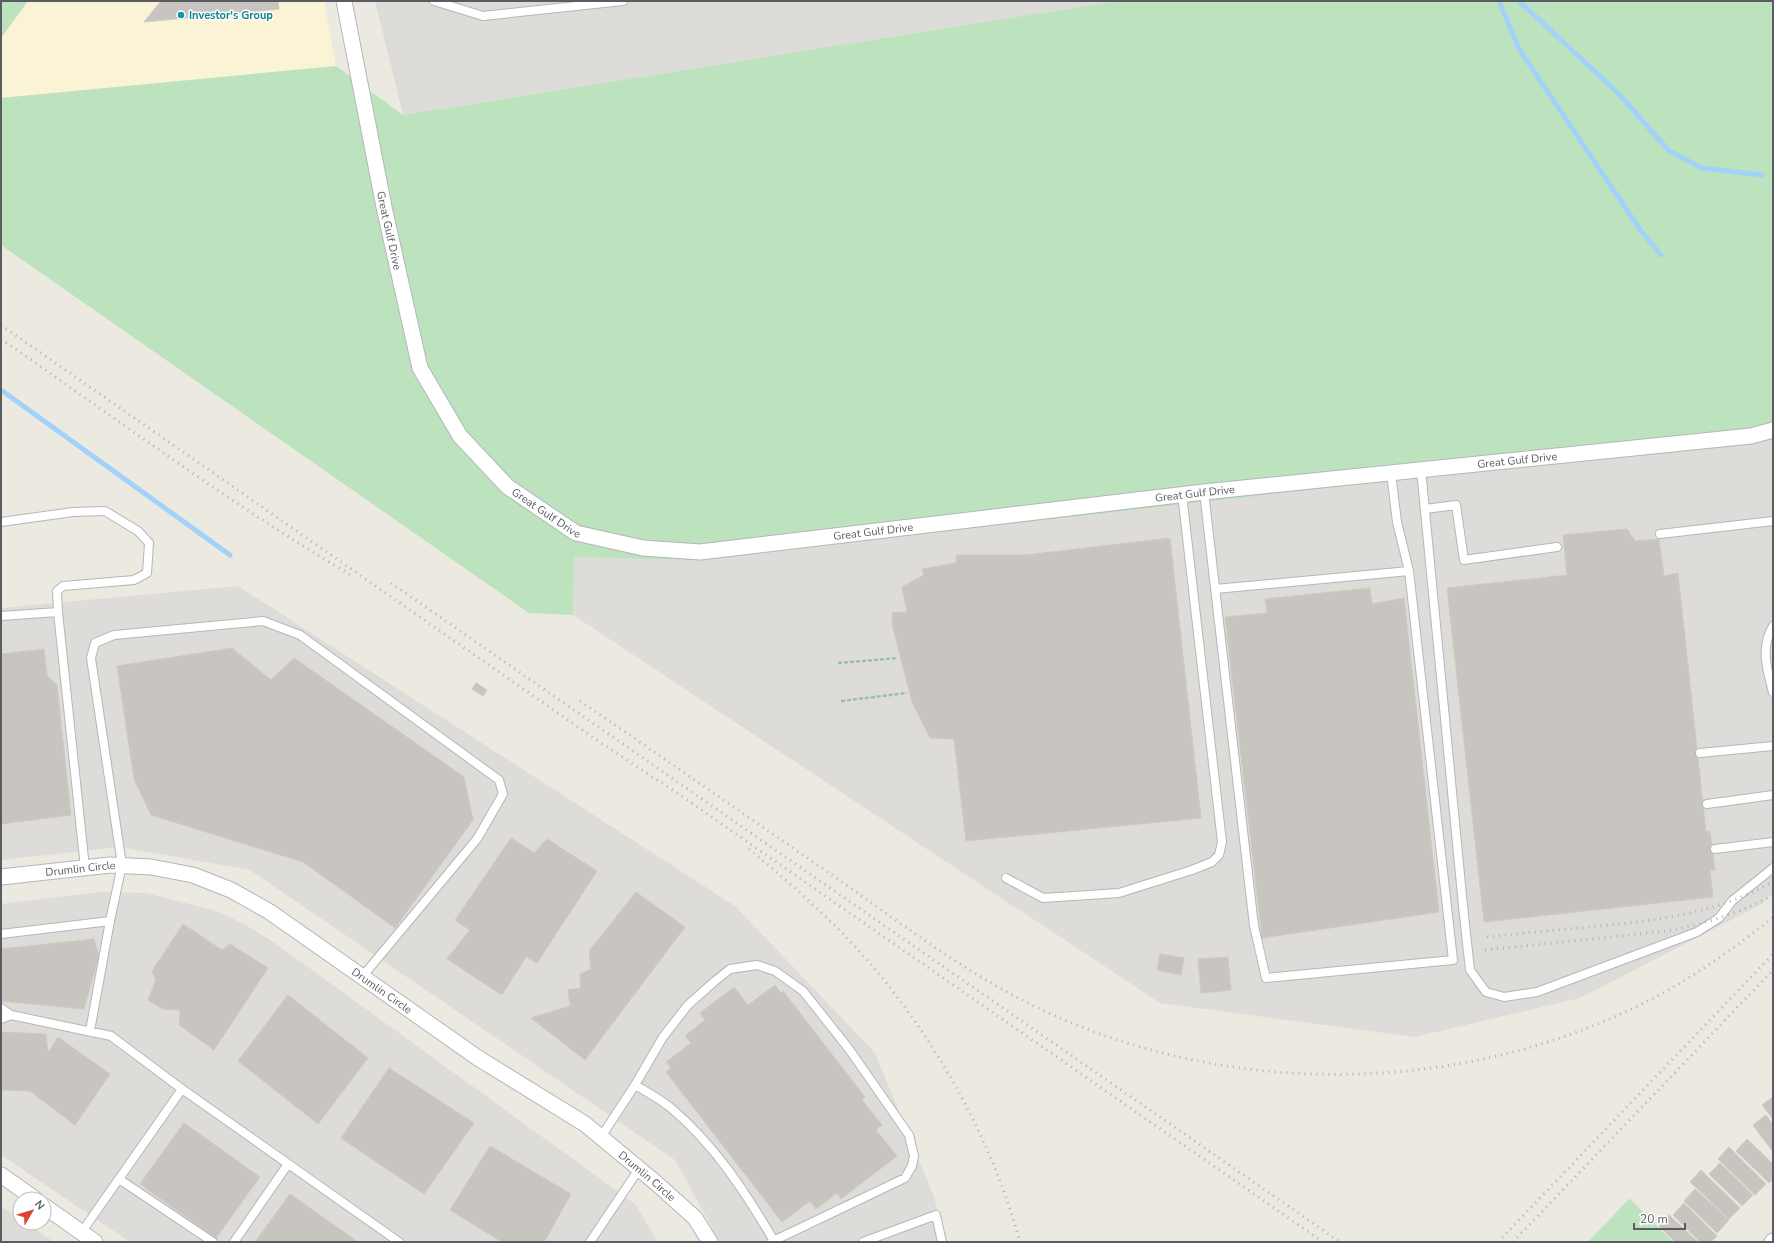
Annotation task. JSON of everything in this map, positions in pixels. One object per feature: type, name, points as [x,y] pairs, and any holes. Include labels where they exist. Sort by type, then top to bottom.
[{"type":"street","name":"Great Gulf Drive","points":[[344,1],[384,207],[420,368],[460,436],[508,487],[576,533],[643,548],[700,552],[1182,494],[1751,436],[1773,430]]},
{"type":"street","name":"Drumlin Circle","points":[[1,877],[110,865],[151,867],[192,876],[231,890],[270,912],[478,1058],[585,1124],[640,1169],[695,1218],[710,1242]]},
{"type":"street","points":[[1,1175],[24,1191]]},
{"type":"street","points":[[52,1212],[95,1242]]},
{"type":"lane","points":[[434,1],[483,16],[623,1]]},
{"type":"lane","points":[[1421,470],[1470,970],[1486,992],[1504,997],[1537,992],[1697,932],[1720,918],[1732,901],[1773,868]]},
{"type":"lane","points":[[1204,492],[1254,926],[1266,978],[1453,960],[1409,571],[1397,522],[1391,473]]},
{"type":"lane","points":[[1006,878],[1043,898],[1119,893],[1192,870],[1212,862],[1219,855],[1222,842],[1182,494]]},
{"type":"lane","points":[[1425,509],[1456,505],[1464,560],[1556,547]]},
{"type":"lane","points":[[1,522],[73,512],[105,511],[138,531],[149,543],[147,574],[134,580],[63,586],[57,591],[85,868]]},
{"type":"lane","points":[[1660,534],[1773,521]]},
{"type":"lane","points":[[1215,589],[1409,571]]},
{"type":"lane","points":[[1,616],[58,612]]},
{"type":"lane","points":[[90,1031],[110,921],[122,866],[90,658],[95,643],[114,635],[263,621],[300,635],[499,780],[503,794],[477,839],[362,977]]},
{"type":"lane","points":[[1773,626],[1767,636],[1766,662],[1773,692]]},
{"type":"lane","points":[[1700,753],[1773,746]]},
{"type":"lane","points":[[1707,804],[1773,795]]},
{"type":"lane","points":[[1715,849],[1773,842]]},
{"type":"lane","points":[[1,934],[110,921]]},
{"type":"lane","points":[[601,1137],[635,1085],[663,1037],[688,1005],[730,969],[757,965],[775,971],[803,991],[849,1049],[909,1135],[914,1156],[912,1166],[905,1178],[773,1241],[749,1198],[721,1160],[690,1126],[670,1107],[635,1085]]},
{"type":"lane","points":[[1,1008],[12,1015],[111,1036],[182,1089],[288,1164],[387,1239],[399,1242]]},
{"type":"lane","points":[[1,1019],[12,1015]]},
{"type":"lane","points":[[81,1232],[182,1089]]},
{"type":"lane","points":[[234,1242],[288,1164]]},
{"type":"lane","points":[[590,1242],[640,1169]]},
{"type":"lane","points":[[119,1179],[213,1242]]},
{"type":"lane","points":[[863,1242],[936,1215],[942,1242]]},
{"type":"path","points":[[838,663],[898,658]]},
{"type":"path","points":[[841,701],[908,693]]},
{"type":"shaded area","points":[[28,1],[324,1],[336,66],[1,98],[1,38]]},
{"type":"shaded area","points":[[375,1],[1116,1],[403,115]]},
{"type":"shaded area","points":[[1773,440],[1773,893],[1762,904],[1580,998],[1415,1037],[1160,1003],[573,615],[574,557],[693,560],[1346,486]]},
{"type":"shaded area","points":[[238,586],[735,906],[875,1053],[934,1197],[946,1242],[720,1242],[675,1160],[250,870],[120,847],[1,860],[1,608]]},
{"type":"shaded area","points":[[100,892],[146,893],[217,911],[244,924],[272,941],[635,1204],[658,1242],[130,1242],[1,1155],[1,904]]},
{"type":"shaded area","points":[[1,1206],[12,1214],[12,1231],[38,1231],[54,1242],[1,1242]]},
{"type":"green space","points":[[1,1],[28,1],[1,38]]},
{"type":"green space","points":[[1116,1],[1773,1],[1773,440],[1346,486],[693,560],[574,557],[573,615],[529,613],[1,245],[1,98],[336,66],[403,115]]},
{"type":"green space","points":[[1630,1199],[1673,1242],[1588,1242]]},
{"type":"building","name":"Investor's Group","points":[[161,1],[278,1],[279,9],[144,22]]},
{"type":"building","points":[[1627,529],[1635,541],[1659,539],[1664,576],[1678,573],[1706,832],[1710,831],[1715,870],[1710,870],[1713,897],[1484,922],[1447,588],[1567,575],[1563,535]]},
{"type":"building","points":[[1170,538],[1201,818],[966,841],[954,739],[930,738],[912,702],[893,628],[892,613],[907,612],[902,587],[924,575],[922,569],[956,563],[956,555],[1026,555]]},
{"type":"building","points":[[1370,588],[1372,604],[1404,598],[1439,912],[1262,938],[1225,617],[1267,613],[1265,599]]},
{"type":"building","points":[[232,648],[271,680],[294,658],[464,777],[473,820],[395,928],[303,862],[151,815],[134,779],[117,666]]},
{"type":"building","points":[[44,649],[47,675],[57,685],[71,815],[1,824],[1,654]]},
{"type":"building","points":[[476,683],[487,690],[483,696],[472,689]]},
{"type":"building","points":[[511,838],[534,853],[547,839],[597,871],[537,963],[526,957],[502,995],[447,959],[470,930],[455,920]]},
{"type":"building","points":[[636,892],[685,927],[585,1060],[531,1018],[570,1006],[568,990],[581,988],[580,974],[591,969],[589,951]]},
{"type":"building","points":[[183,924],[222,950],[230,944],[268,968],[214,1050],[179,1025],[180,1010],[163,1009],[148,1000],[156,980],[152,971]]},
{"type":"building","points":[[94,939],[99,956],[84,1009],[1,1001],[1,949]]},
{"type":"building","points":[[1160,954],[1184,958],[1181,975],[1157,970]]},
{"type":"building","points":[[1228,957],[1231,990],[1201,993],[1198,959]]},
{"type":"building","points":[[775,985],[781,993],[783,991],[865,1097],[862,1100],[882,1125],[876,1130],[897,1156],[841,1199],[837,1193],[816,1209],[810,1201],[782,1222],[666,1072],[671,1068],[666,1062],[691,1043],[685,1036],[705,1020],[700,1013],[734,987],[748,1005]]},
{"type":"building","points":[[288,995],[368,1058],[318,1124],[238,1061]]},
{"type":"building","points":[[1,1032],[46,1034],[48,1053],[58,1037],[110,1074],[75,1125],[30,1091],[1,1090]]},
{"type":"building","points":[[389,1068],[474,1123],[424,1194],[341,1138]]},
{"type":"building","points":[[1773,1097],[1773,1119],[1762,1105]]},
{"type":"building","points":[[1766,1115],[1773,1125],[1773,1152],[1753,1125]]},
{"type":"building","points":[[184,1123],[260,1177],[216,1238],[140,1184]]},
{"type":"building","points":[[1747,1139],[1773,1164],[1773,1179],[1769,1183],[1736,1151]]},
{"type":"building","points":[[490,1146],[571,1194],[544,1242],[502,1242],[450,1210]]},
{"type":"building","points":[[1729,1147],[1766,1184],[1755,1195],[1718,1159]]},
{"type":"building","points":[[1720,1163],[1753,1195],[1742,1206],[1709,1174]]},
{"type":"building","points":[[1701,1170],[1740,1208],[1729,1219],[1690,1182]]},
{"type":"building","points":[[1695,1189],[1729,1220],[1717,1233],[1684,1201]]},
{"type":"building","points":[[290,1194],[358,1242],[255,1242]]},
{"type":"building","points":[[1684,1203],[1717,1236],[1711,1242],[1700,1242],[1673,1215]]},
{"type":"building","points":[[1669,1215],[1698,1242],[1675,1242],[1659,1226]]},
{"type":"waterway","points":[[1499,1],[1519,49],[1641,231],[1661,255]]},
{"type":"waterway","points":[[1519,1],[1618,93],[1669,151],[1702,168],[1762,175]]},
{"type":"waterway","points":[[1,390],[230,555]]},
{"type":"railway","points":[[1,325],[598,741],[680,795],[1323,1242]]},
{"type":"railway","points":[[1,339],[264,521],[354,577]]},
{"type":"railway","points":[[391,583],[1340,1242]]},
{"type":"railway","points":[[580,701],[915,934],[986,980],[1036,1007],[1111,1038],[1189,1059],[1270,1071],[1351,1074],[1432,1068],[1512,1052],[1589,1027],[1663,993],[1720,957],[1773,917]]},
{"type":"railway","points":[[749,849],[800,892],[848,939],[877,971],[904,1005],[929,1042],[973,1119],[1007,1201],[1020,1242]]},
{"type":"railway","points":[[1487,937],[1661,919],[1707,909],[1729,902],[1773,882]]},
{"type":"railway","points":[[1485,950],[1667,931],[1722,917],[1773,895]]},
{"type":"railway","points":[[1498,1242],[1773,954]]},
{"type":"railway","points":[[1513,1242],[1773,970]]},
{"type":"place","name":"Investor's Group","points":[[181,15]]}]
